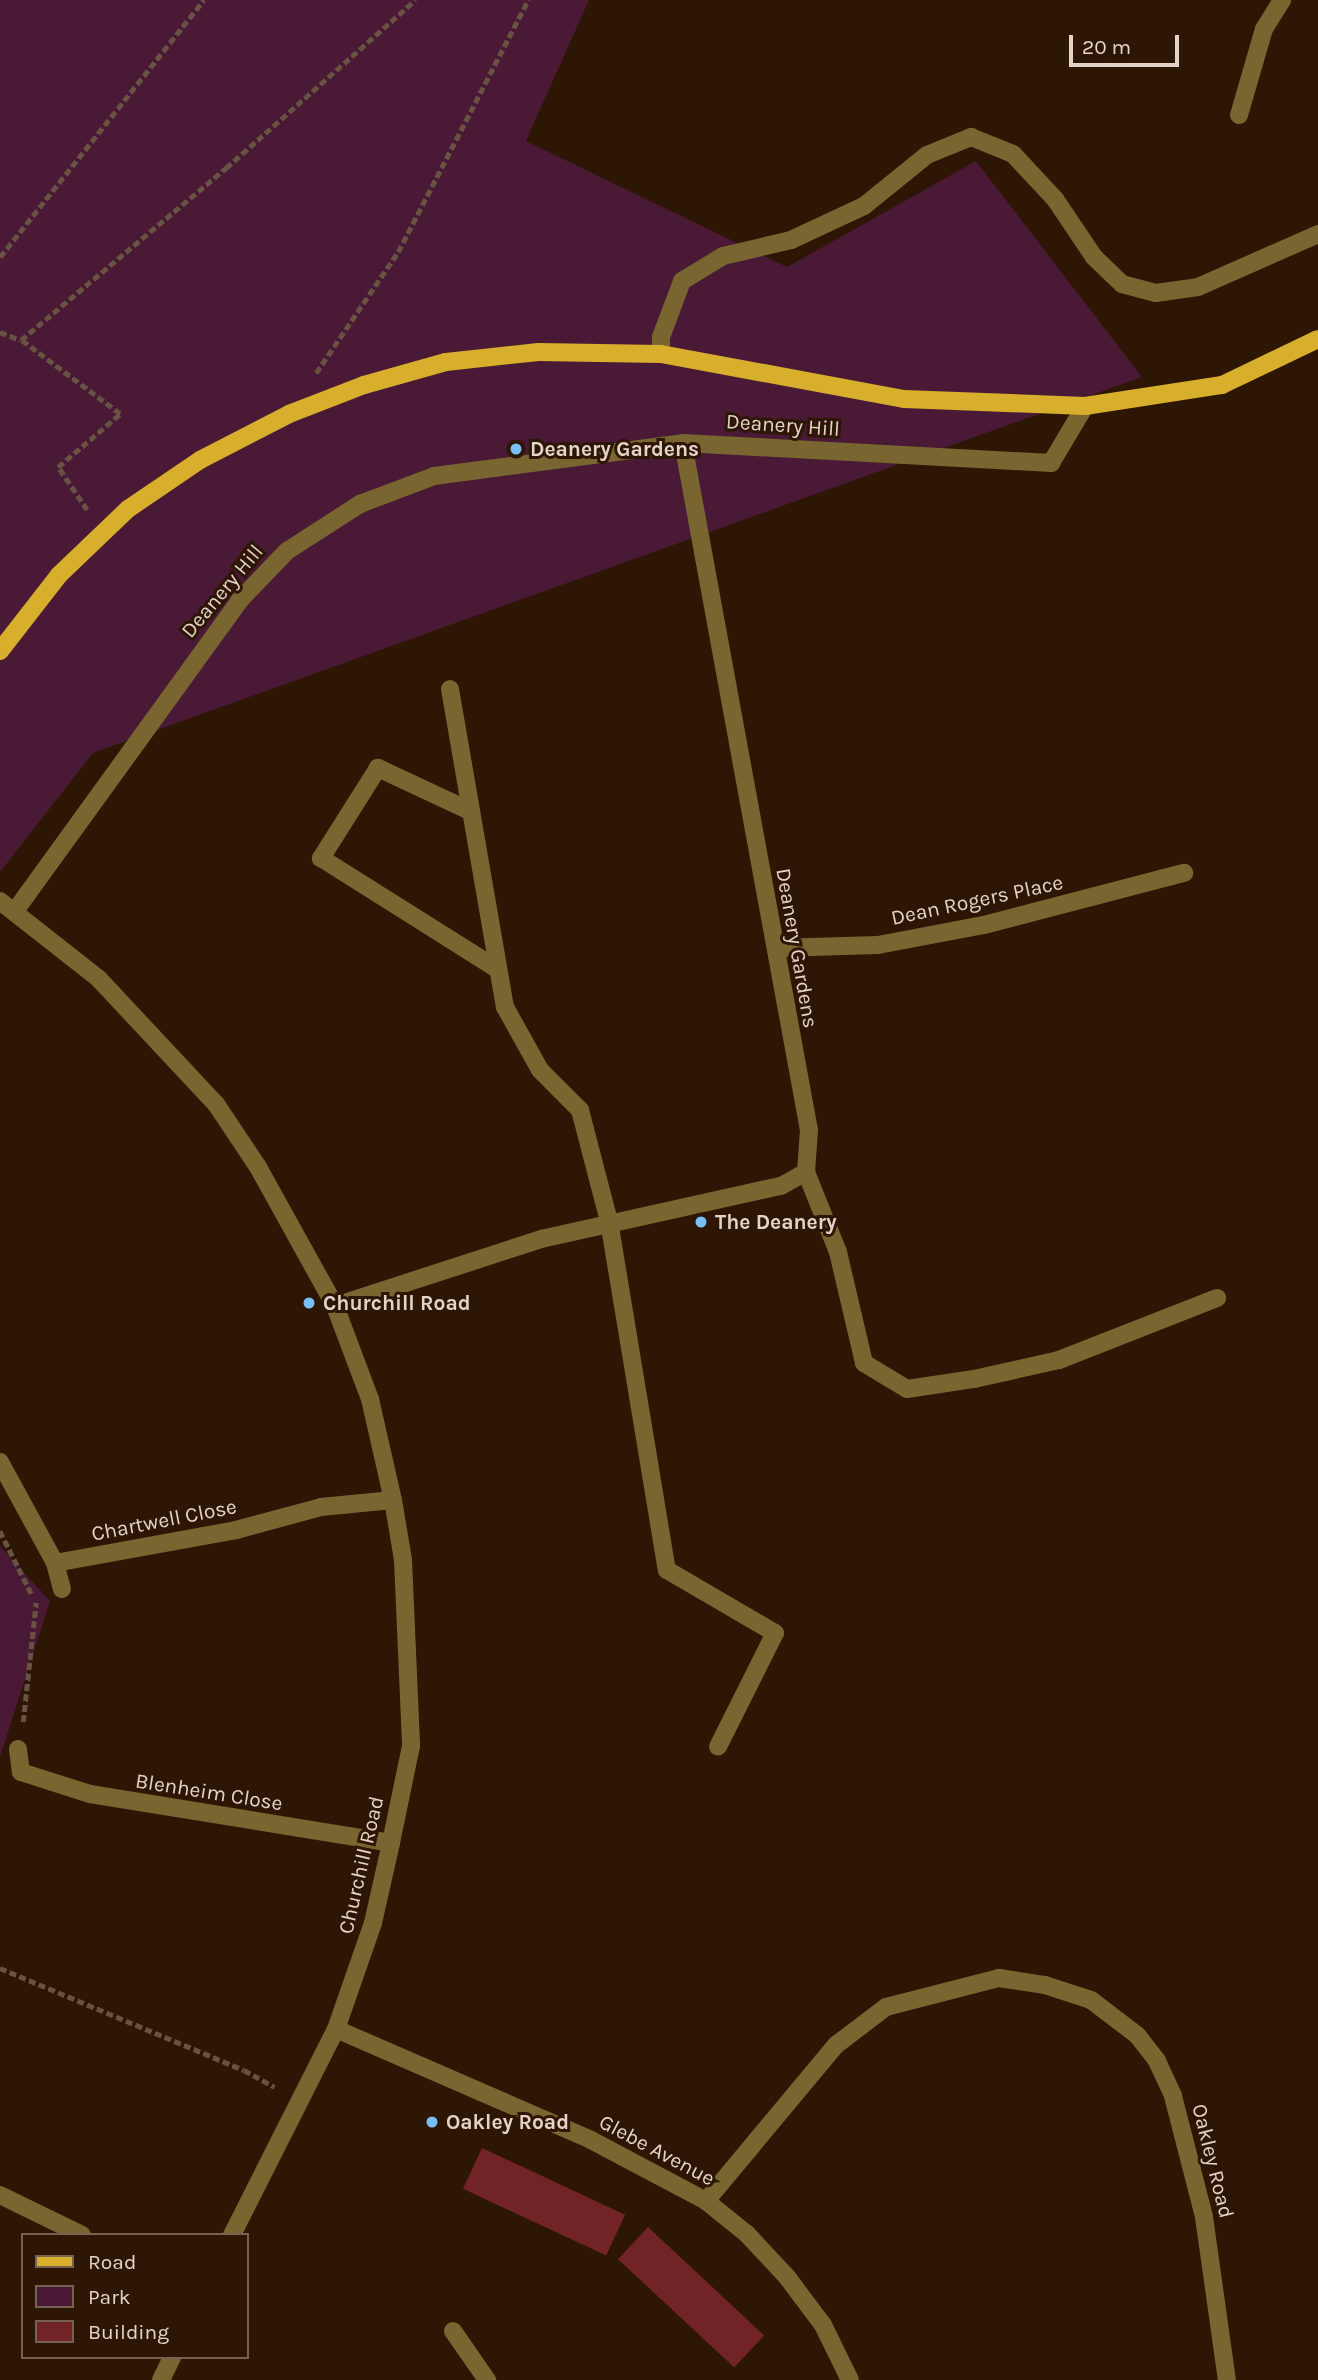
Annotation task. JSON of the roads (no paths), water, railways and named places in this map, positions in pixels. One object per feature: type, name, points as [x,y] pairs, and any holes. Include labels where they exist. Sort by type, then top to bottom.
[{"type":"main road","name":"Deanery Hill","points":[[0,652],[59,575],[128,509],[200,460],[289,414],[364,385],[446,362],[538,352],[661,354],[904,400],[1085,406],[1222,385],[1318,339]]},
{"type":"street","points":[[1240,115],[1264,29],[1283,0]]},
{"type":"street","points":[[661,354],[661,337],[682,281],[723,256],[791,240],[864,206],[927,155],[971,137],[1013,154],[1055,199],[1094,257],[1122,284],[1156,293],[1198,287],[1318,234]]},
{"type":"street","name":"Deanery Hill","points":[[8,906],[239,601],[287,551],[360,505],[434,476],[683,443],[1051,463],[1085,406]]},
{"type":"street","name":"Deanery Gardens","points":[[683,443],[809,1130],[806,1172],[838,1252],[864,1363],[907,1389],[1059,1360],[1217,1298]]},
{"type":"street","points":[[450,689],[505,1007],[540,1070],[580,1110],[608,1221],[667,1570],[775,1633],[718,1747]]},
{"type":"street","points":[[470,811],[378,768],[321,858],[497,969]]},
{"type":"street","name":"Dean Rogers Place","points":[[777,948],[878,945],[984,925],[1184,873]]},
{"type":"street","name":"Churchill Road","points":[[8,906],[98,978],[216,1104],[258,1167],[335,1306],[370,1399],[393,1500],[403,1560],[411,1746],[391,1843],[373,1923],[336,2029],[233,2233]]},
{"type":"street","points":[[335,1306],[432,1272],[608,1221],[781,1186],[806,1172]]},
{"type":"street","points":[[0,1462],[55,1563],[62,1589]]},
{"type":"street","name":"Chartwell Close","points":[[55,1563],[236,1530],[321,1507],[393,1500]]},
{"type":"street","name":"Blenheim Close","points":[[18,1749],[17,1776],[89,1794],[391,1843]]},
{"type":"street","name":"Oakley Road","points":[[706,2201],[835,2045],[886,2007],[999,1979],[1045,1985],[1091,2000],[1137,2035],[1157,2061],[1173,2096],[1204,2217],[1227,2380]]},
{"type":"street","name":"Glebe Avenue","points":[[336,2029],[591,2140],[706,2201],[747,2234],[787,2277],[822,2325],[849,2380]]},
{"type":"street","points":[[0,2195],[78,2233]]},
{"type":"street","points":[[453,2331],[487,2380]]},
{"type":"street","points":[[161,2380],[171,2359]]},
{"type":"place","name":"Deanery Gardens","points":[[516,449]]},
{"type":"place","name":"The Deanery","points":[[701,1222]]},
{"type":"place","name":"Churchill Road","points":[[309,1303]]},
{"type":"place","name":"Oakley Road","points":[[432,2122]]}]
